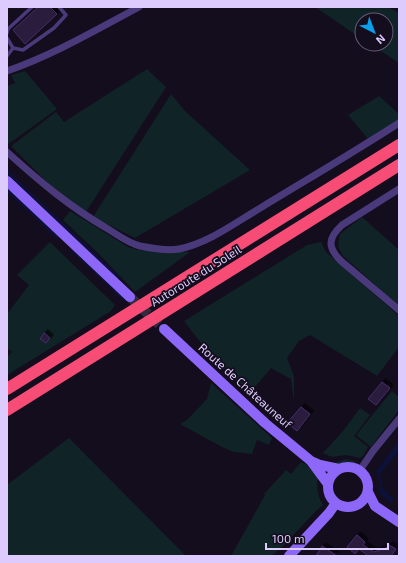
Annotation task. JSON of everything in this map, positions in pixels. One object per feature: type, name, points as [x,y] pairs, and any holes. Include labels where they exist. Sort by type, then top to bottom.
[{"type":"highway","name":"Autoroute du Soleil","points":[[7,389],[399,145]]},
{"type":"highway","name":"Autoroute du Soleil","points":[[7,410],[399,165]]},
{"type":"main road","points":[[7,181],[130,297]]},
{"type":"main road","name":"Route de Châteauneuf","points":[[164,329],[260,418],[311,461],[328,484],[330,494],[336,503]]},
{"type":"main road","name":"Route de Châteauneuf","points":[[311,461],[325,467],[339,469],[346,466],[360,470]]},
{"type":"main road","points":[[328,484],[332,475],[339,469]]},
{"type":"main road","points":[[357,505],[364,500],[368,492],[368,480],[360,470]]},
{"type":"main road","points":[[368,492],[375,506],[399,522]]},
{"type":"main road","points":[[289,556],[329,513],[336,503],[346,507],[357,505],[375,506]]},
{"type":"street","points":[[7,71],[28,64],[99,29],[139,7]]},
{"type":"street","points":[[7,152],[46,188],[88,218],[126,240],[138,246],[177,249],[206,240],[355,152],[399,124]]},
{"type":"street","points":[[399,188],[342,225],[331,239],[331,247],[334,254],[341,261],[399,310]]},
{"type":"street","points":[[360,470],[373,451],[399,419]]},
{"type":"lane","points":[[23,7],[26,11]]},
{"type":"lane","points":[[7,33],[8,29],[32,7]]},
{"type":"lane","points":[[7,38],[13,48],[23,50],[54,28],[66,15],[59,7]]},
{"type":"lane","points":[[7,56],[13,48]]},
{"type":"green space","points":[[315,7],[388,7],[399,13],[399,63],[382,52],[394,52],[394,12],[354,12],[354,34]]},
{"type":"green space","points":[[147,69],[166,87],[86,212],[48,183],[11,146],[56,112],[64,122]]},
{"type":"green space","points":[[25,71],[57,109],[7,145],[7,86],[15,83],[11,75]]},
{"type":"green space","points":[[171,94],[185,111],[250,170],[135,238],[93,217]]},
{"type":"green space","points":[[379,96],[399,114],[399,120],[368,139],[348,115]]},
{"type":"green space","points":[[70,211],[128,247],[138,250],[190,252],[135,292],[98,253],[63,220]]},
{"type":"green space","points":[[362,217],[399,250],[399,306],[342,255],[338,246],[340,234]]},
{"type":"green space","points":[[50,242],[115,305],[111,311],[7,375],[7,357],[12,352],[7,348],[7,314],[29,285],[17,275]]},
{"type":"green space","points":[[321,242],[326,252],[399,316],[399,347],[377,376],[310,335],[299,341],[287,358],[294,376],[294,401],[291,379],[271,368],[250,393],[218,365],[184,321],[307,245]]},
{"type":"green space","points":[[211,383],[272,438],[269,445],[257,440],[252,454],[234,452],[180,424],[187,420],[207,399]]},
{"type":"green space","points":[[392,391],[399,397],[399,410],[371,447],[356,435]]},
{"type":"green space","points":[[360,408],[370,415],[354,436],[368,447],[363,456],[360,458],[346,455],[332,457],[323,453],[343,431]]},
{"type":"green space","points":[[69,438],[186,556],[7,556],[7,485]]},
{"type":"green space","points":[[346,459],[358,462],[337,465],[333,463]]},
{"type":"green space","points":[[301,462],[307,465],[318,478],[318,492],[323,505],[272,556],[231,556],[265,495],[264,494],[286,470],[291,474]]},
{"type":"shaded area","points":[[399,441],[399,450],[380,474],[382,487],[394,500],[391,503],[380,494],[380,485],[376,471]]},
{"type":"building","points":[[38,7],[50,7],[57,14],[25,44],[13,30]]},
{"type":"building","points":[[44,333],[50,338],[46,343],[40,339]]},
{"type":"building","points":[[382,382],[390,388],[376,405],[368,399]]},
{"type":"building","points":[[301,407],[310,414],[297,431],[287,423]]},
{"type":"building","points":[[357,535],[365,542],[363,545],[374,552],[386,548],[389,545],[396,549],[391,556],[367,556],[359,549],[355,554],[347,547]]},
{"type":"building","points":[[322,546],[337,556],[316,556]]},
{"type":"waterway","points":[[7,171],[118,277]]},
{"type":"waterway","points":[[7,190],[57,237]]},
{"type":"waterway","points":[[72,250],[125,300]]},
{"type":"tunnel","points":[[130,297],[164,329]]}]
